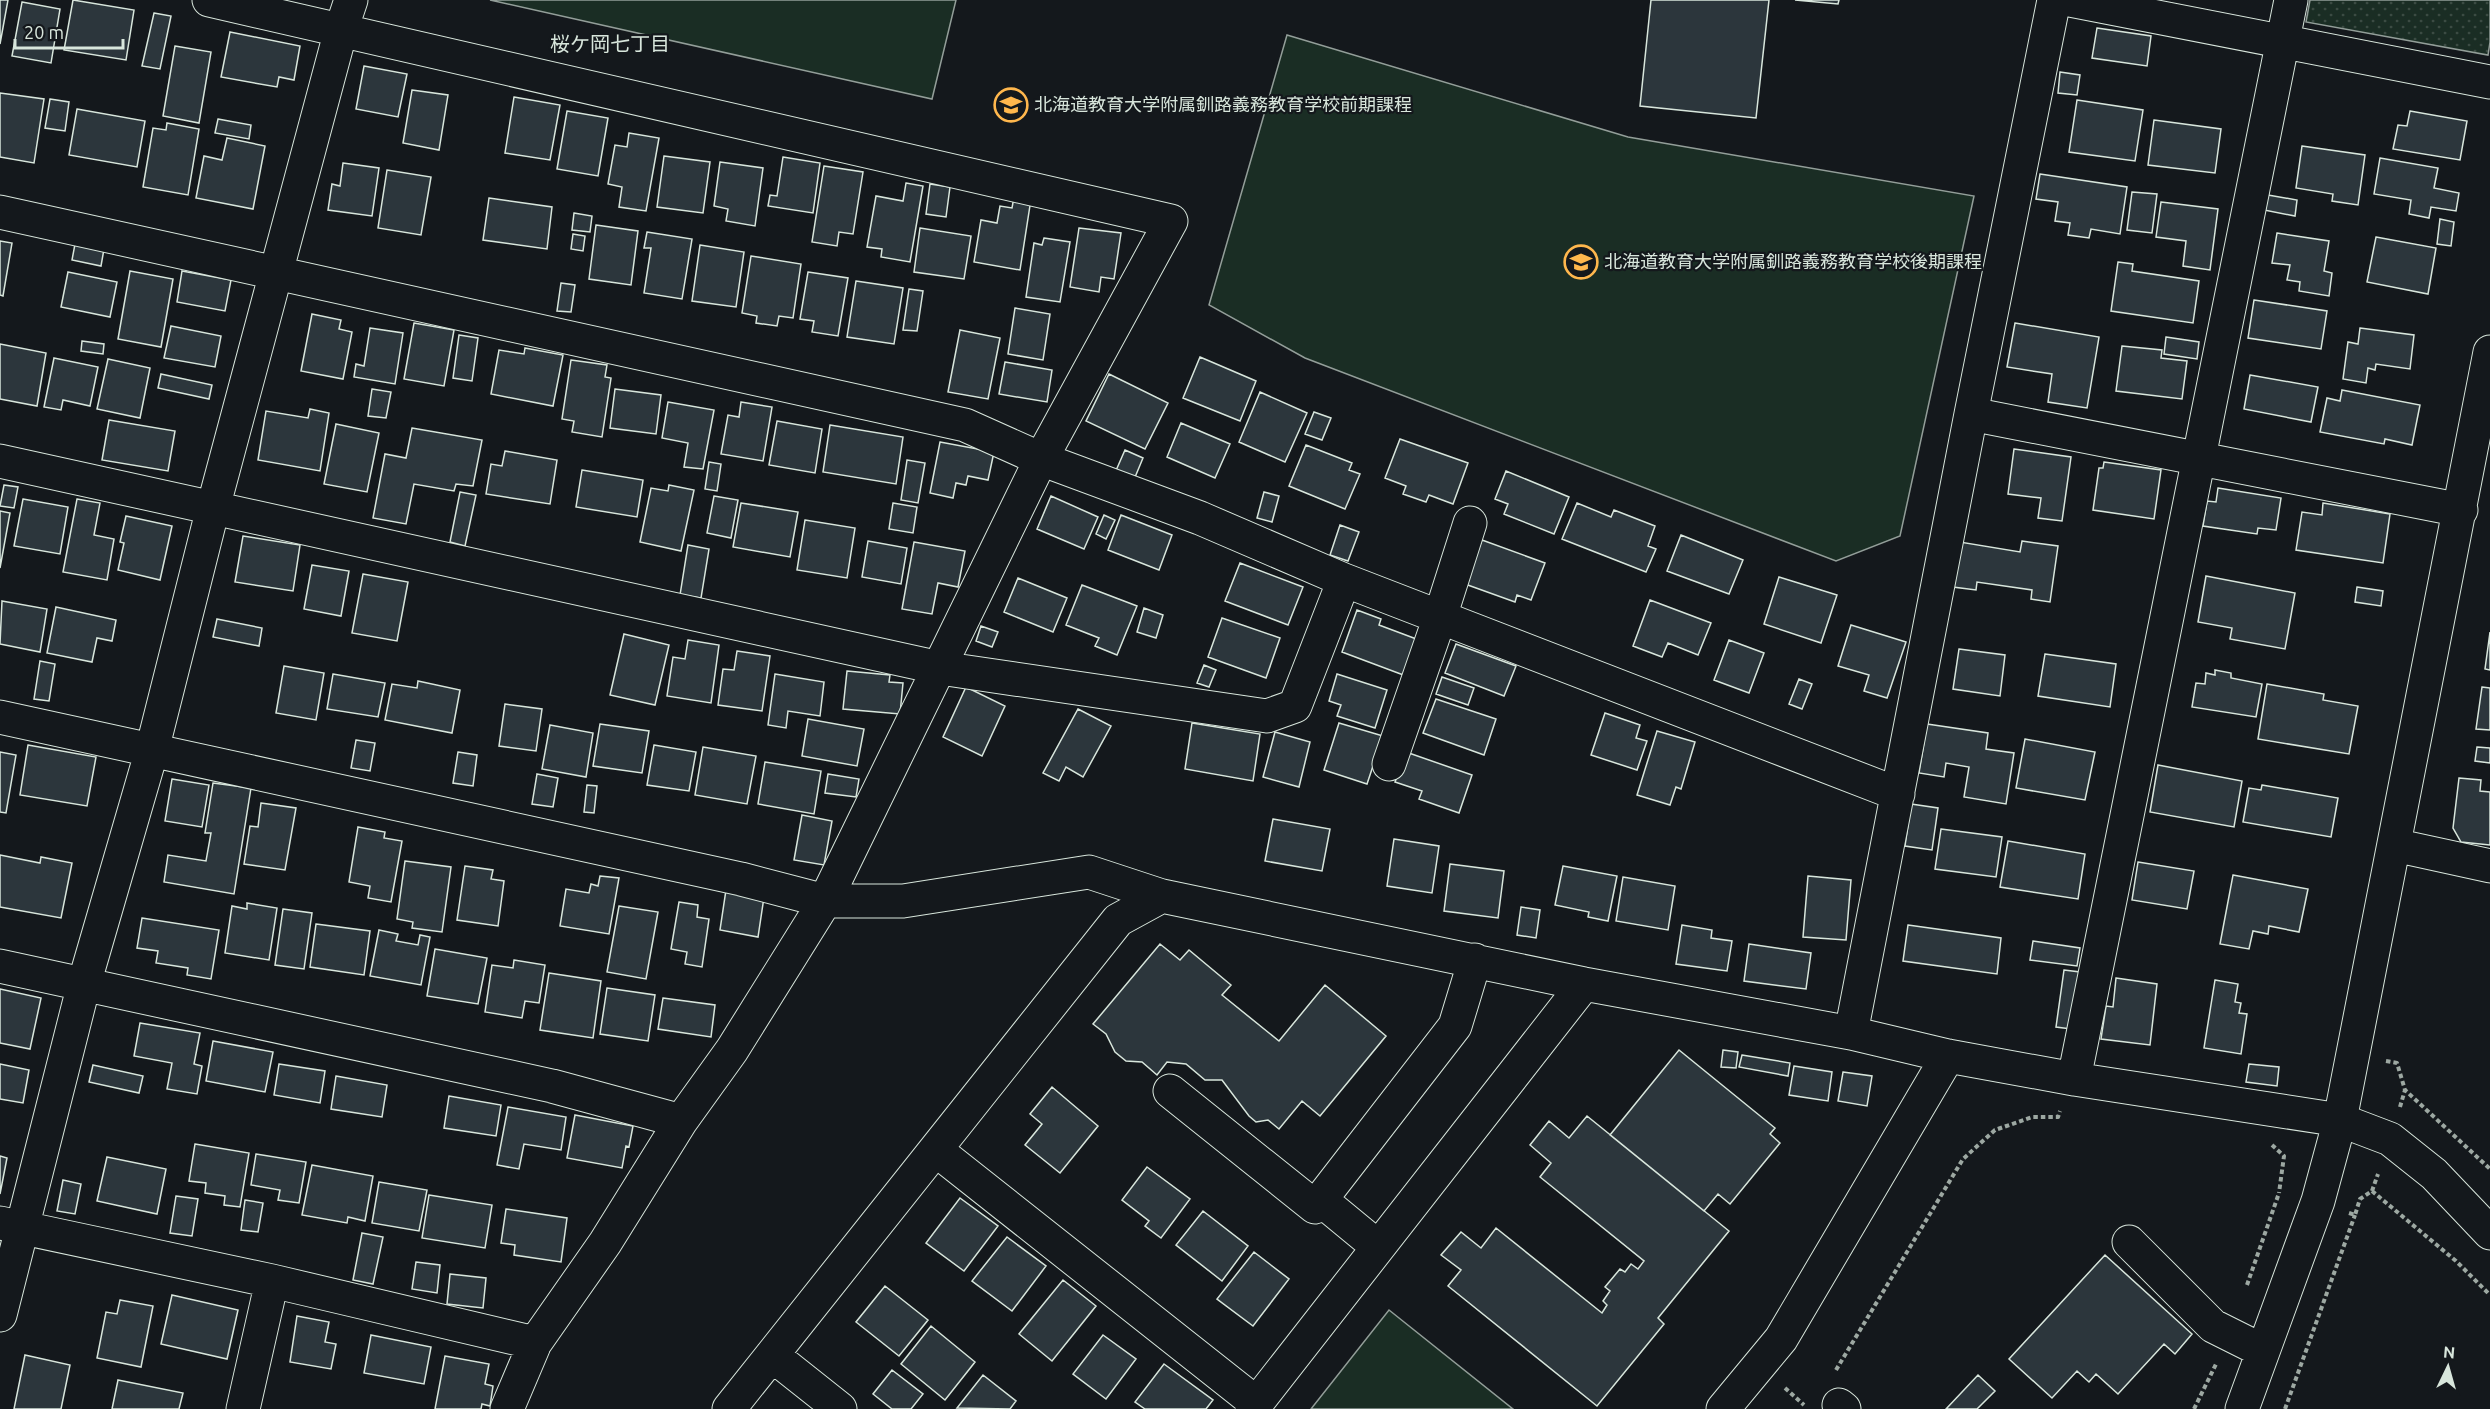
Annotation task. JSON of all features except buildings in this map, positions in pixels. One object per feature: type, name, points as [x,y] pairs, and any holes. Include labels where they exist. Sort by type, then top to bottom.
[{"type":"street","points":[[208,0],[346,15],[1172,221],[1041,459],[825,901],[732,1050],[681,1121],[605,1243],[536,1343],[507,1409]]},
{"type":"street","points":[[1851,1033],[2054,0]]},
{"type":"street","points":[[2070,0],[2490,82]]},
{"type":"street","points":[[2069,1090],[2291,0]]},
{"type":"street","points":[[0,1315],[11,1226],[152,750],[274,273],[346,15]]},
{"type":"street","points":[[0,212],[965,425],[1041,459],[1200,518],[1344,580],[1898,794]]},
{"type":"street","points":[[2242,1409],[2318,1201],[2340,1120],[2461,510],[2490,352]]},
{"type":"street","points":[[1971,414],[2461,510]]},
{"type":"street","points":[[0,461],[940,668],[1267,716],[1295,706],[1344,580]]},
{"type":"street","points":[[1389,765],[1470,523]]},
{"type":"street","points":[[0,717],[741,879],[825,901],[903,901],[1089,872],[1162,896],[1584,984],[1851,1033],[1948,1056],[2069,1090],[2340,1120],[2390,1139],[2434,1174],[2490,1233]]},
{"type":"street","points":[[2394,845],[2490,866]]},
{"type":"street","points":[[729,1409],[1118,920],[1162,896]]},
{"type":"street","points":[[1170,1091],[1315,1207],[1455,1026],[1475,960]]},
{"type":"street","points":[[0,966],[552,1086],[681,1121]]},
{"type":"street","points":[[936,1150],[1254,1406],[1584,984]]},
{"type":"street","points":[[1724,1409],[1781,1339],[1948,1056]]},
{"type":"street","points":[[1321,1200],[1378,1247]]},
{"type":"street","points":[[11,1226],[272,1281],[536,1343]]},
{"type":"street","points":[[2129,1242],[2213,1326],[2263,1351]]},
{"type":"street","points":[[243,1409],[272,1281]]},
{"type":"street","points":[[772,1355],[840,1409]]},
{"type":"path","points":[[2353,1055],[2397,1063],[2405,1090],[2490,1168]]},
{"type":"path","points":[[1778,1381],[1831,1400],[1963,1159],[1995,1131],[2032,1117],[2058,1118],[2069,1090]]},
{"type":"path","points":[[2270,1143],[2284,1156],[2279,1193]]},
{"type":"path","points":[[2372,1191],[2456,1261],[2490,1295]]},
{"type":"path","points":[[2285,1409],[2355,1215]]},
{"type":"green space","points":[[490,0],[956,0],[932,99]]},
{"type":"green space","points":[[2310,0],[2490,0],[2488,55],[2306,22]]},
{"type":"green space","name":"北海道教育大学附属釧路義務教育学校後期課程","points":[[1287,35],[1628,137],[1974,196],[1900,536],[1836,561],[1305,358],[1209,305]]},
{"type":"green space","points":[[1389,1310],[1513,1409],[1311,1409]]},
{"type":"place","name":"北海道教育大学附属釧路義務教育学校前期課程","points":[[1011,105]]},
{"type":"place","name":"北海道教育大学附属釧路義務教育学校後期課程","points":[[1581,262]]},
{"type":"district","name":"桜ケ岡七丁目","points":[[610,44]]}]
